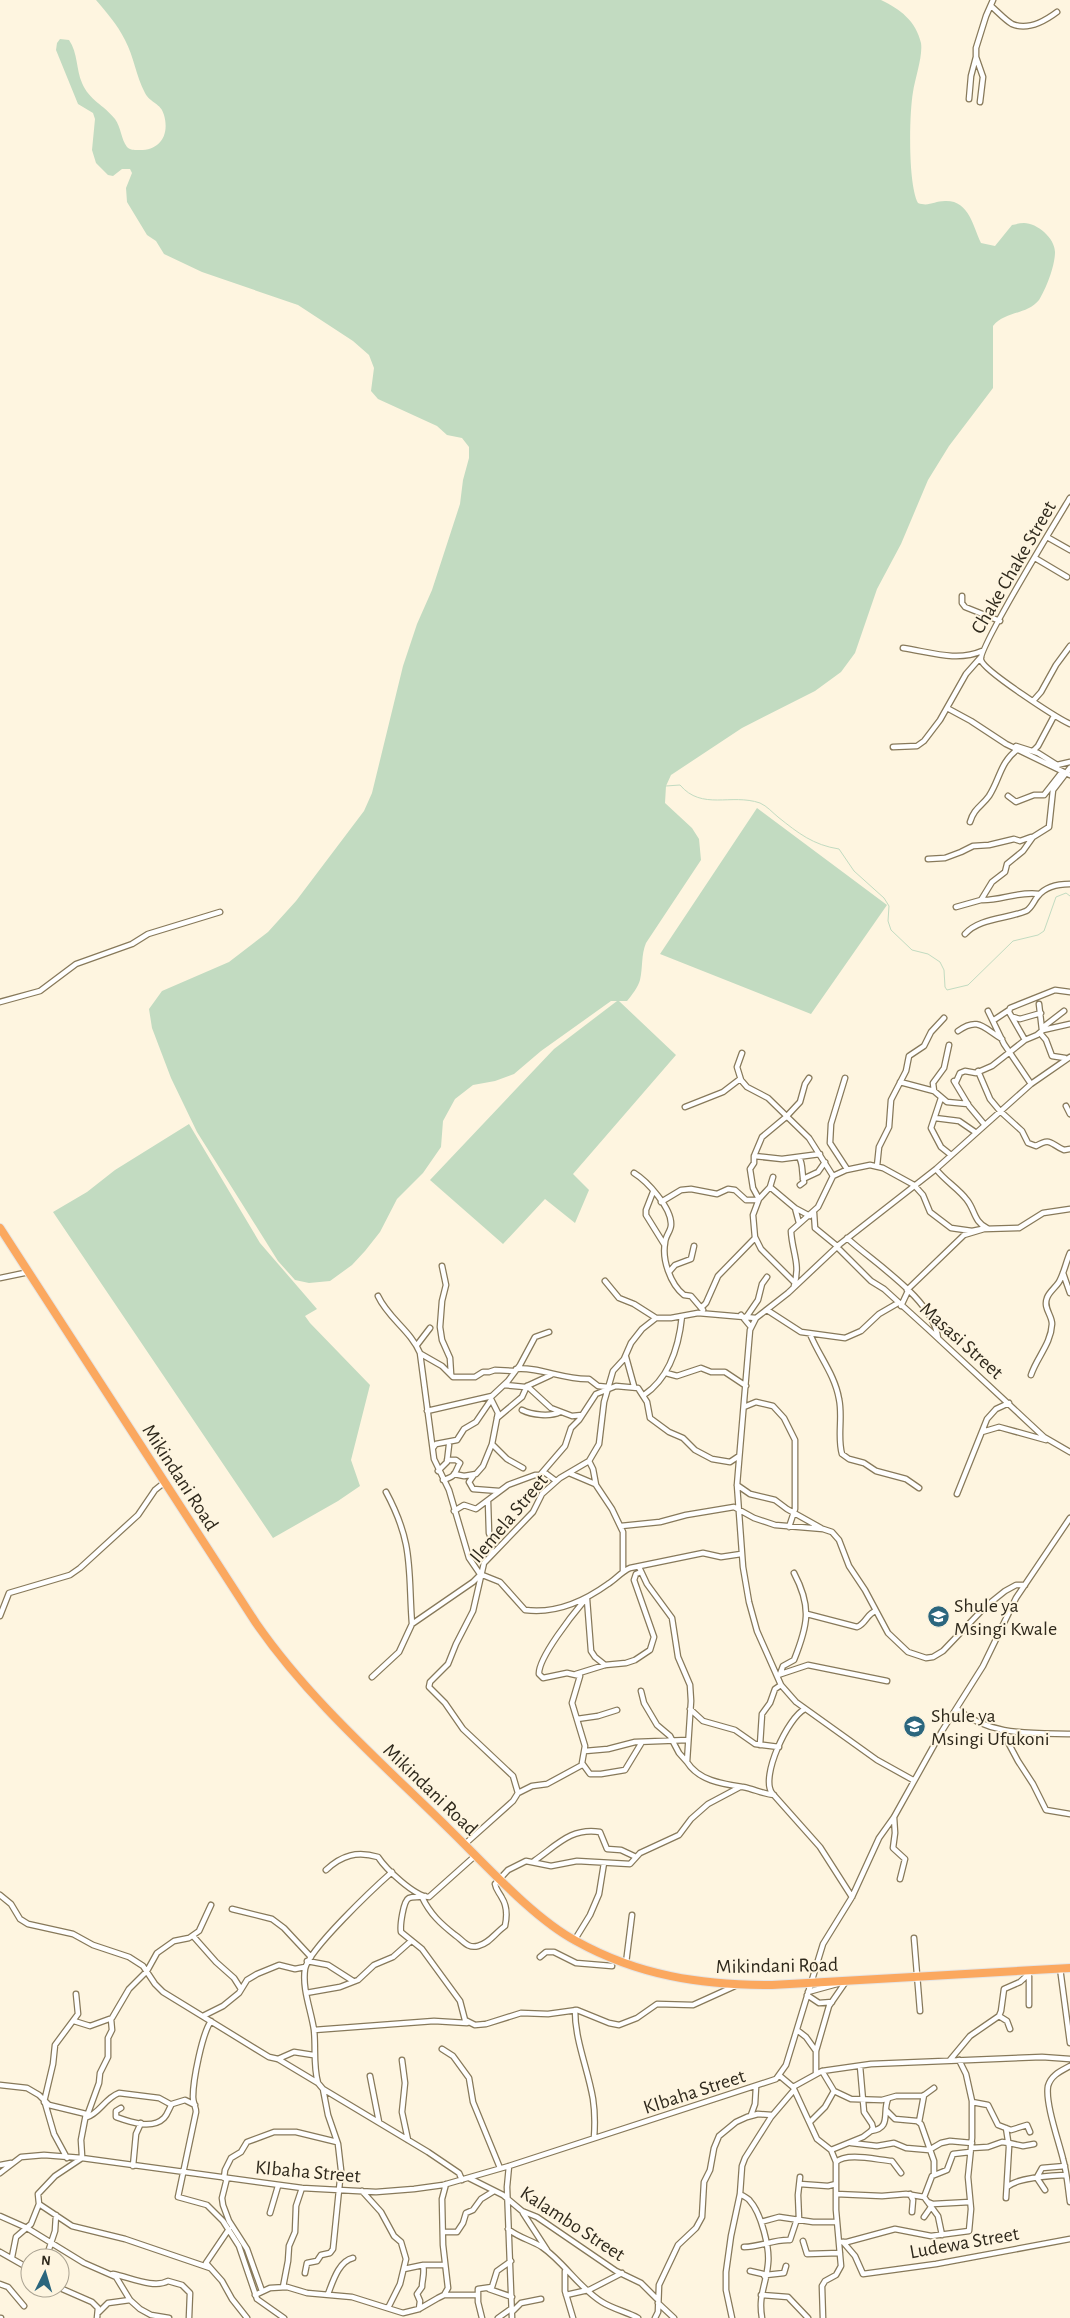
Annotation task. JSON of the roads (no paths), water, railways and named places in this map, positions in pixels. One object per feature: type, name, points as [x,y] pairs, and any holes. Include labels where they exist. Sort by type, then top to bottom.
[{"type":"highway","name":"Mikindani Road","points":[[0,1228],[256,1623],[297,1677],[351,1734],[498,1877],[543,1917],[574,1941],[654,1974],[682,1980],[736,1985],[772,1985],[811,1981],[1031,1972],[1070,1968]]},
{"type":"street","points":[[970,99],[970,76],[976,57],[977,42],[993,0]]},
{"type":"street","points":[[990,6],[1012,24],[1019,25],[1041,23],[1057,12]]},
{"type":"street","points":[[976,57],[983,77],[980,102]]},
{"type":"street","name":"Chake Chake Street","points":[[1070,498],[1018,584],[1000,621],[982,651],[981,657],[986,667],[1054,716],[1070,724]]},
{"type":"street","points":[[1047,537],[1070,550]]},
{"type":"street","points":[[1035,558],[1067,577]]},
{"type":"street","points":[[962,596],[965,607],[1000,621]]},
{"type":"street","points":[[1033,701],[1041,692],[1070,646]]},
{"type":"street","points":[[904,648],[954,656],[973,655],[982,651]]},
{"type":"street","points":[[893,747],[920,745],[946,708],[966,674],[981,657]]},
{"type":"street","points":[[946,708],[1009,745],[1066,774]]},
{"type":"street","points":[[1033,751],[1038,746],[1054,716]]},
{"type":"street","points":[[1009,745],[1033,751],[1057,765],[1070,762]]},
{"type":"street","points":[[970,822],[980,804],[988,797],[1008,758],[1018,749]]},
{"type":"street","points":[[1008,796],[1016,802],[1034,795],[1044,795],[1053,788],[1070,768]]},
{"type":"street","points":[[928,859],[953,855],[973,846],[989,845],[1014,838],[1020,841],[1033,837],[1047,829],[1050,824],[1053,788]]},
{"type":"street","points":[[981,900],[992,882],[1004,874],[1007,864],[1023,851],[1033,837]]},
{"type":"street","points":[[965,934],[978,925],[1027,910],[1039,894],[1056,885],[1070,884]]},
{"type":"street","points":[[956,907],[981,900],[994,900],[1019,894],[1039,894]]},
{"type":"street","points":[[0,1002],[40,991],[76,964],[132,944],[148,934],[220,912]]},
{"type":"street","points":[[986,1027],[1014,1006],[1055,990],[1070,992]]},
{"type":"street","points":[[1039,1004],[1041,1031],[1052,1056],[1068,1058]]},
{"type":"street","points":[[1009,1010],[1025,1040]]},
{"type":"street","points":[[988,1011],[1009,1052],[1031,1084]]},
{"type":"street","points":[[984,1124],[968,1104],[954,1081],[963,1071],[976,1073],[993,1065],[1025,1040],[1041,1031],[1064,1011]]},
{"type":"street","points":[[1013,1018],[1041,1013]]},
{"type":"street","points":[[877,1166],[879,1147],[889,1127],[891,1100],[906,1071],[909,1055],[924,1046],[931,1032],[944,1018]]},
{"type":"street","points":[[958,1031],[971,1024],[986,1027],[1002,1038]]},
{"type":"street","points":[[1041,1031],[1070,1024]]},
{"type":"street","points":[[934,1091],[933,1083],[944,1068],[949,1044]]},
{"type":"street","points":[[742,1053],[737,1068],[740,1079],[747,1087],[768,1098],[809,1138],[832,1176]]},
{"type":"street","points":[[913,1780],[877,1760],[805,1709],[781,1684],[760,1638],[749,1602],[741,1554],[737,1485],[751,1327],[756,1318],[837,1246],[936,1169],[975,1132],[1031,1084],[1068,1058]]},
{"type":"street","points":[[978,1071],[989,1097],[1000,1111],[1022,1131],[1026,1140],[1032,1145],[1038,1146],[1044,1141],[1064,1150],[1070,1149]]},
{"type":"street","points":[[758,1200],[753,1188],[750,1169],[754,1163],[754,1156],[762,1137],[786,1117],[800,1102],[805,1084],[809,1078]]},
{"type":"street","points":[[845,1078],[831,1124],[830,1143],[847,1169]]},
{"type":"street","points":[[685,1107],[723,1092],[740,1079]]},
{"type":"street","points":[[900,1082],[934,1091],[950,1103],[968,1104]]},
{"type":"street","points":[[941,1098],[932,1130],[941,1147],[951,1155]]},
{"type":"street","points":[[1066,1106],[1070,1114]]},
{"type":"street","points":[[935,1118],[961,1121],[975,1132]]},
{"type":"street","points":[[754,1156],[781,1159],[820,1154]]},
{"type":"street","points":[[799,1157],[803,1164],[804,1182],[800,1185]]},
{"type":"street","points":[[803,1179],[818,1172],[825,1162]]},
{"type":"street","points":[[794,1285],[798,1263],[791,1232],[810,1216],[821,1203],[832,1176],[847,1169],[877,1166],[914,1185],[923,1195],[930,1212],[951,1228],[972,1231],[988,1228],[1019,1228],[1043,1213],[1070,1209]]},
{"type":"street","points":[[936,1169],[944,1180],[966,1198],[978,1223],[988,1228]]},
{"type":"street","points":[[634,1173],[646,1182],[661,1202],[671,1221],[664,1244]]},
{"type":"street","points":[[772,1177],[770,1187],[758,1200],[753,1215],[755,1237],[761,1249],[794,1285]]},
{"type":"street","points":[[770,1187],[795,1208],[810,1216]]},
{"type":"street","points":[[661,1202],[681,1190],[691,1189],[717,1194],[728,1189],[736,1190],[746,1200],[758,1200]]},
{"type":"street","points":[[653,1192],[646,1215],[664,1244],[669,1272],[680,1292],[691,1296],[704,1310]]},
{"type":"street","points":[[795,1208],[800,1223]]},
{"type":"street","name":"Masasi Street","points":[[814,1211],[815,1228],[837,1246],[871,1281],[900,1303],[1048,1440],[1070,1452]]},
{"type":"street","points":[[767,1310],[792,1327],[810,1334],[849,1338],[861,1331],[879,1314],[900,1303],[908,1290],[964,1235],[982,1229]]},
{"type":"street","points":[[704,1310],[718,1276],[755,1237]]},
{"type":"street","points":[[847,1238],[882,1269],[899,1280],[914,1295],[935,1324],[938,1339]]},
{"type":"street","points":[[669,1272],[675,1265],[691,1259],[694,1246]]},
{"type":"street","points":[[1031,1375],[1035,1364],[1045,1348],[1052,1326],[1051,1318],[1046,1308],[1047,1298],[1059,1281],[1070,1253]]},
{"type":"street","points":[[442,1266],[446,1285],[442,1301],[440,1327],[442,1340],[450,1358],[451,1374]]},
{"type":"street","points":[[0,1278],[29,1272]]},
{"type":"street","points":[[1063,1272],[1070,1294]]},
{"type":"street","points":[[748,1316],[758,1300],[762,1284],[767,1276]]},
{"type":"street","points":[[605,1281],[619,1298],[634,1304],[656,1318]]},
{"type":"street","points":[[378,1296],[384,1309],[417,1345],[421,1354],[432,1450],[438,1471],[449,1490],[468,1558],[480,1574],[500,1582],[525,1610],[542,1612],[586,1599]]},
{"type":"street","points":[[596,1485],[594,1469],[589,1461],[599,1444],[607,1388],[613,1371],[626,1357],[631,1343],[640,1331],[656,1318],[682,1316],[704,1310],[756,1318]]},
{"type":"street","points":[[741,1315],[751,1327]]},
{"type":"street","points":[[644,1395],[666,1374],[679,1336],[682,1316]]},
{"type":"street","points":[[417,1345],[430,1328]]},
{"type":"street","points":[[432,1450],[436,1444],[457,1440],[464,1429],[476,1422],[490,1398],[504,1385],[515,1370],[535,1337],[549,1332]]},
{"type":"street","points":[[810,1334],[815,1347],[828,1367],[839,1398],[842,1454],[849,1459],[864,1463],[876,1471],[906,1479],[918,1488]]},
{"type":"street","points":[[421,1354],[442,1366],[453,1377],[474,1377],[485,1371],[523,1369],[576,1380],[589,1379],[598,1386],[607,1388]]},
{"type":"street","points":[[626,1357],[634,1386],[644,1395],[648,1405],[649,1416],[658,1426],[662,1426],[669,1432],[683,1438],[700,1454],[716,1461],[727,1462],[739,1456]]},
{"type":"street","points":[[666,1374],[677,1376],[701,1368],[710,1372],[725,1372],[746,1386]]},
{"type":"street","points":[[504,1385],[527,1386],[551,1375]]},
{"type":"street","points":[[527,1386],[548,1407],[572,1416],[582,1415]]},
{"type":"street","points":[[497,1418],[522,1397],[527,1386]]},
{"type":"street","points":[[454,1511],[464,1506],[476,1509],[511,1484],[534,1475],[540,1476],[565,1446],[571,1428],[593,1397],[607,1388],[634,1386]]},
{"type":"street","points":[[427,1411],[490,1398]]},
{"type":"street","points":[[490,1398],[498,1411],[492,1444],[483,1466],[469,1482],[473,1489],[500,1491]]},
{"type":"street","points":[[744,1408],[756,1402],[773,1406],[784,1418],[793,1436],[795,1446],[795,1512],[789,1527]]},
{"type":"street","points":[[957,1494],[988,1418],[996,1409],[1009,1403]]},
{"type":"street","points":[[522,1410],[528,1413],[548,1415],[560,1412]]},
{"type":"street","points":[[982,1432],[999,1427],[1048,1440]]},
{"type":"street","points":[[492,1444],[507,1459],[523,1468]]},
{"type":"street","points":[[438,1471],[447,1460],[449,1446]]},
{"type":"street","points":[[443,1480],[458,1471],[460,1462],[447,1460]]},
{"type":"street","name":"Ilemela Street","points":[[412,1624],[473,1582],[491,1555],[533,1512],[540,1495],[556,1481],[589,1461]]},
{"type":"street","points":[[544,1472],[556,1481]]},
{"type":"street","points":[[569,1473],[596,1485],[608,1501],[621,1526],[624,1538],[623,1571]]},
{"type":"street","points":[[454,1474],[474,1475]]},
{"type":"street","points":[[0,1616],[2,1599],[9,1593],[56,1580],[70,1575],[80,1568],[138,1516],[154,1490],[165,1482]]},
{"type":"street","points":[[737,1485],[751,1495],[772,1498],[823,1529]]},
{"type":"street","points":[[372,1677],[399,1652],[412,1624],[408,1547],[398,1516],[386,1492]]},
{"type":"street","points":[[488,1502],[492,1540],[491,1555]]},
{"type":"street","points":[[621,1526],[660,1522],[728,1507],[736,1508],[764,1522],[834,1532],[849,1566],[888,1633],[903,1649],[918,1656],[933,1657],[943,1651],[985,1607],[1005,1591],[1016,1585],[1025,1585]]},
{"type":"street","points":[[823,2318],[822,2286],[825,2281],[834,2277],[841,2266],[841,2242],[837,2222],[836,2162],[831,2150],[817,2139],[793,2088],[780,2076],[786,2065],[823,1944],[852,1897],[867,1860],[894,1817],[913,1780],[983,1666],[1006,1617],[1070,1518]]},
{"type":"street","points":[[640,1569],[634,1580],[652,1628],[654,1637],[650,1650],[635,1660],[605,1665],[576,1674],[543,1678],[540,1676],[539,1670],[561,1629],[586,1599],[623,1571],[640,1569],[703,1553],[721,1556],[741,1554]]},
{"type":"street","points":[[640,1569],[647,1584],[672,1618],[678,1657],[690,1687],[687,1762]]},
{"type":"street","points":[[778,1675],[783,1666],[794,1660],[802,1639],[807,1614],[801,1586],[794,1573]]},
{"type":"street","points":[[480,1574],[473,1611],[448,1664],[430,1682],[429,1687],[445,1703],[463,1729],[512,1776],[518,1793]]},
{"type":"street","points":[[586,1599],[592,1651],[595,1657],[605,1665]]},
{"type":"street","points":[[807,1614],[857,1627],[863,1624],[870,1613],[876,1611]]},
{"type":"street","points":[[778,1675],[808,1665],[887,1681]]},
{"type":"street","points":[[465,1844],[513,1801],[518,1793],[532,1786],[547,1784],[582,1765],[585,1751],[572,1703],[580,1679],[576,1674]]},
{"type":"street","points":[[760,1745],[762,1714],[770,1703],[775,1689],[781,1684]]},
{"type":"street","points":[[641,1692],[644,1703],[657,1725],[673,1740],[679,1753],[693,1771],[721,1784],[774,1795]]},
{"type":"street","points":[[690,1709],[703,1721],[735,1730],[754,1743],[779,1747]]},
{"type":"street","points":[[805,1709],[797,1714],[789,1725],[779,1747],[768,1783],[774,1795],[820,1847],[852,1897]]},
{"type":"street","points":[[956,1709],[980,1724],[1002,1731],[1070,1734]]},
{"type":"street","points":[[577,1719],[598,1716],[617,1710]]},
{"type":"street","points":[[1002,1731],[1046,1810],[1070,1814]]},
{"type":"street","points":[[585,1751],[608,1749],[635,1742],[688,1740]]},
{"type":"street","points":[[582,1765],[588,1772],[596,1775],[625,1770],[642,1742]]},
{"type":"street","points":[[326,1870],[336,1860],[346,1856],[372,1855],[378,1857],[392,1872],[424,1897],[430,1911],[443,1927],[469,1946],[478,1946],[491,1940],[496,1932],[505,1926],[507,1916],[505,1903],[495,1887],[496,1880],[518,1863],[534,1861],[551,1866],[577,1861],[628,1865],[636,1857],[657,1844],[679,1835],[689,1822],[708,1804],[740,1787]]},
{"type":"street","points":[[894,1817],[895,1834],[893,1848],[905,1859],[900,1878]]},
{"type":"street","points":[[534,1861],[565,1837],[583,1831],[600,1832],[607,1849],[621,1850],[636,1857]]},
{"type":"street","points":[[468,2023],[464,2019],[457,1996],[422,1949],[401,1930],[404,1905],[410,1897],[429,1897],[476,1855]]},
{"type":"street","points":[[574,1941],[599,1894],[604,1863]]},
{"type":"street","points":[[318,2083],[314,2055],[314,2030],[306,1993],[305,1968],[309,1959],[348,1914],[392,1872]]},
{"type":"street","points":[[0,1895],[11,1904],[20,1918],[28,1924],[73,1934],[93,1945],[124,1954],[147,1971],[158,1988],[269,2057],[278,2059],[318,2083],[323,2089],[459,2173],[462,2180]]},
{"type":"street","points":[[74,2021],[90,2026],[111,2019],[121,2006],[129,1989],[147,1971],[158,1954],[172,1942],[193,1936],[204,1924],[211,1905]]},
{"type":"street","points":[[232,1908],[272,1919],[284,1928],[309,1959],[328,1965],[353,1981]]},
{"type":"street","points":[[626,1964],[632,1915]]},
{"type":"street","points":[[193,1936],[216,1962],[234,1978],[241,1989]]},
{"type":"street","points":[[914,1938],[920,2011]]},
{"type":"street","points":[[306,1993],[340,1987],[360,1979],[374,1965],[393,1957],[411,1941]]},
{"type":"street","points":[[540,1956],[546,1952],[554,1952],[576,1963],[612,1966]]},
{"type":"street","points":[[203,2016],[223,2006],[236,1996],[247,1980],[279,1964],[295,1969],[305,1968]]},
{"type":"street","points":[[1060,1968],[1070,2042]]},
{"type":"street","points":[[1029,2005],[1031,1972]]},
{"type":"street","points":[[950,2060],[970,2036],[998,2016],[1002,2009],[1003,1990],[1020,1982],[1031,1972]]},
{"type":"street","points":[[234,1978],[247,1980]]},
{"type":"street","points":[[808,1993],[847,1981]]},
{"type":"street","points":[[816,2073],[816,2052],[832,2002],[847,1981]]},
{"type":"street","points":[[314,2030],[434,2021],[475,2025],[486,2024],[521,2013],[554,2013],[575,2010],[619,2025],[637,2018],[657,2004],[693,2005],[736,1985]]},
{"type":"street","points":[[808,1993],[819,2003],[832,2002]]},
{"type":"street","points":[[45,2102],[54,2062],[55,2045],[64,2030],[74,2021],[78,2014],[76,1994]]},
{"type":"street","points":[[575,2010],[583,2063],[593,2097],[594,2138]]},
{"type":"street","points":[[998,2016],[1007,2021],[1010,2029]]},
{"type":"street","points":[[12,2257],[16,2237],[33,2220],[39,2204],[38,2194],[51,2179],[82,2157],[81,2140],[99,2083],[100,2073],[108,2057],[108,2038],[112,2030],[111,2019]]},
{"type":"street","points":[[211,2021],[206,2028],[196,2068],[193,2098],[196,2112],[178,2196],[206,2205],[229,2229],[243,2257],[254,2295],[262,2304],[284,2318]]},
{"type":"street","points":[[797,2030],[806,2037],[816,2052]]},
{"type":"street","points":[[442,2049],[453,2056],[469,2078],[473,2102],[500,2168]]},
{"type":"street","points":[[278,2059],[294,2052],[314,2055]]},
{"type":"street","points":[[732,2318],[726,2290],[726,2272],[740,2194],[742,2166],[772,2115],[793,2088],[822,2071],[860,2066],[950,2060],[1048,2057],[1070,2059]]},
{"type":"street","points":[[402,2060],[405,2083],[402,2112],[408,2140]]},
{"type":"street","points":[[841,2242],[895,2229],[920,2235],[942,2235],[970,2231],[968,2177],[972,2102],[966,2074],[959,2060]]},
{"type":"street","points":[[860,2066],[864,2112],[872,2124],[872,2131]]},
{"type":"street","points":[[1070,2066],[1061,2070],[1053,2077],[1048,2091],[1070,2202]]},
{"type":"street","points":[[822,2071],[834,2091],[851,2099],[888,2099],[924,2095],[934,2088]]},
{"type":"street","points":[[370,2076],[379,2122]]},
{"type":"street","name":"KIbaha Street","points":[[0,2173],[22,2157],[44,2155],[67,2158],[82,2157],[278,2186],[340,2191],[396,2191],[446,2184],[509,2166],[756,2087],[780,2076]]},
{"type":"street","points":[[0,2085],[27,2088],[39,2095],[45,2102],[54,2134],[67,2158]]},
{"type":"street","points":[[751,2115],[755,2104],[756,2087]]},
{"type":"street","points":[[305,2273],[307,2263],[317,2260],[321,2255],[330,2253],[333,2249],[340,2191],[341,2170],[337,2142],[328,2115],[323,2089]]},
{"type":"street","points":[[810,2122],[825,2107],[834,2091]]},
{"type":"street","points":[[87,2117],[94,2115],[99,2106],[119,2093],[159,2098],[170,2104],[184,2100],[195,2105]]},
{"type":"street","points":[[924,2095],[919,2122],[934,2161],[934,2174],[924,2197]]},
{"type":"street","points":[[831,2150],[880,2129],[884,2125],[888,2099]]},
{"type":"street","points":[[45,2102],[82,2112],[87,2117]]},
{"type":"street","points":[[972,2102],[988,2104],[997,2124],[1013,2130],[1027,2125],[1030,2132]]},
{"type":"street","points":[[122,2108],[116,2111],[116,2117],[140,2123],[158,2123],[166,2116],[170,2104]]},
{"type":"street","points":[[886,2110],[895,2119],[919,2122]]},
{"type":"street","points":[[655,2318],[658,2312],[659,2285],[678,2245],[696,2228],[702,2217],[704,2182],[710,2170],[714,2148],[720,2136],[736,2122],[751,2115],[772,2115]]},
{"type":"street","points":[[133,2166],[136,2134],[140,2123]]},
{"type":"street","points":[[1006,2128],[1009,2143],[1006,2198]]},
{"type":"street","points":[[262,2291],[247,2249],[223,2205],[225,2170],[231,2158],[242,2152],[247,2142],[274,2132],[296,2132],[337,2142]]},
{"type":"street","points":[[850,2143],[877,2146],[894,2143],[906,2148],[929,2150],[941,2143],[952,2141],[971,2148]]},
{"type":"street","points":[[934,2174],[947,2170],[954,2153],[971,2148],[988,2147],[1002,2142],[1022,2146],[1034,2144]]},
{"type":"street","points":[[836,2162],[842,2158],[857,2157],[892,2161],[901,2173]]},
{"type":"street","points":[[0,2165],[13,2162]]},
{"type":"street","points":[[509,2166],[508,2228],[511,2261],[512,2318]]},
{"type":"street","points":[[1037,2177],[1042,2168],[1064,2166]]},
{"type":"street","points":[[1051,2176],[1052,2167]]},
{"type":"street","points":[[1007,2187],[1012,2183],[1037,2177],[1066,2175]]},
{"type":"street","points":[[744,2247],[790,2240],[798,2219],[800,2177]]},
{"type":"street","points":[[1037,2177],[1045,2190]]},
{"type":"street","name":"Kalambo Street","points":[[468,2178],[508,2199],[522,2211],[537,2217],[622,2274],[641,2283],[674,2318]]},
{"type":"street","points":[[444,2295],[448,2288],[445,2265],[442,2193],[446,2184]]},
{"type":"street","points":[[800,2184],[828,2186],[836,2184]]},
{"type":"street","points":[[270,2213],[278,2186]]},
{"type":"street","points":[[283,2287],[288,2261],[288,2246],[295,2232],[296,2206],[302,2188]]},
{"type":"street","points":[[362,2191],[381,2212],[394,2236],[401,2242],[406,2259],[398,2287],[388,2308]]},
{"type":"street","points":[[443,2232],[456,2232],[463,2224],[466,2213],[473,2210],[481,2199],[494,2191]]},
{"type":"street","points":[[740,2194],[750,2201],[761,2222],[766,2243],[768,2256],[766,2276],[759,2303],[762,2318]]},
{"type":"street","points":[[836,2194],[910,2194],[924,2197],[939,2218],[942,2235]]},
{"type":"street","points":[[910,2194],[913,2200],[912,2212]]},
{"type":"street","points":[[929,2204],[970,2202]]},
{"type":"street","points":[[39,2204],[72,2226],[125,2239],[210,2268]]},
{"type":"street","points":[[924,2217],[929,2204]]},
{"type":"street","points":[[522,2211],[548,2252]]},
{"type":"street","points":[[50,2248],[56,2215]]},
{"type":"street","points":[[0,2216],[27,2228],[84,2263],[112,2274],[142,2283],[164,2283],[168,2281],[182,2285],[190,2293],[188,2318]]},
{"type":"street","points":[[761,2222],[777,2217],[813,2222],[837,2222]]},
{"type":"street","name":"Kalambo Street","points":[[508,2228],[518,2236],[540,2246],[548,2252],[601,2302],[638,2318]]},
{"type":"street","points":[[229,2229],[206,2262],[222,2281],[232,2299],[247,2318]]},
{"type":"street","name":"Ludewa Street","points":[[841,2242],[854,2256],[863,2274],[953,2261],[1070,2239]]},
{"type":"street","points":[[803,2241],[807,2254],[840,2253]]},
{"type":"street","points":[[0,2252],[20,2262]]},
{"type":"street","points":[[328,2294],[342,2265],[348,2259],[353,2258]]},
{"type":"street","points":[[488,2289],[492,2287],[497,2271],[511,2261]]},
{"type":"street","points":[[404,2269],[423,2265],[445,2265]]},
{"type":"street","points":[[419,2309],[420,2300],[417,2294],[422,2287],[422,2279],[425,2273],[423,2265]]},
{"type":"street","points":[[750,2270],[766,2276],[784,2273],[786,2266]]},
{"type":"street","points":[[565,2270],[566,2295],[573,2318]]},
{"type":"street","points":[[112,2274],[121,2282],[130,2300],[148,2314],[169,2318]]},
{"type":"street","points":[[566,2295],[589,2290],[622,2274]]},
{"type":"street","points":[[0,2284],[8,2287],[24,2306]]},
{"type":"street","points":[[254,2295],[274,2286],[283,2287],[307,2293],[352,2297],[403,2313],[419,2309],[444,2295],[478,2295]]},
{"type":"street","points":[[482,2318],[478,2289],[488,2289],[512,2297]]},
{"type":"street","points":[[70,2292],[92,2302],[99,2312]]},
{"type":"street","points":[[761,2295],[788,2297],[808,2318]]},
{"type":"street","points":[[498,2318],[522,2304],[541,2299]]},
{"type":"street","points":[[97,2318],[99,2312],[108,2303],[130,2300]]},
{"type":"street","points":[[405,2318],[412,2312]]},
{"type":"waterway","points":[[666,786],[680,785],[689,793],[707,799],[749,800],[760,803],[806,837],[821,845],[839,849],[854,871],[884,898],[889,906],[888,921],[891,930],[912,950],[928,954],[940,962],[944,970],[945,987],[947,990],[968,985],[1013,941],[1038,935],[1044,931],[1056,897],[1066,893],[1070,896]]},
{"type":"place","name":"Shule ya Msingi Kwale","points":[[938,1617]]},
{"type":"place","name":"Shule ya Msingi Ufukoni","points":[[915,1727]]}]
